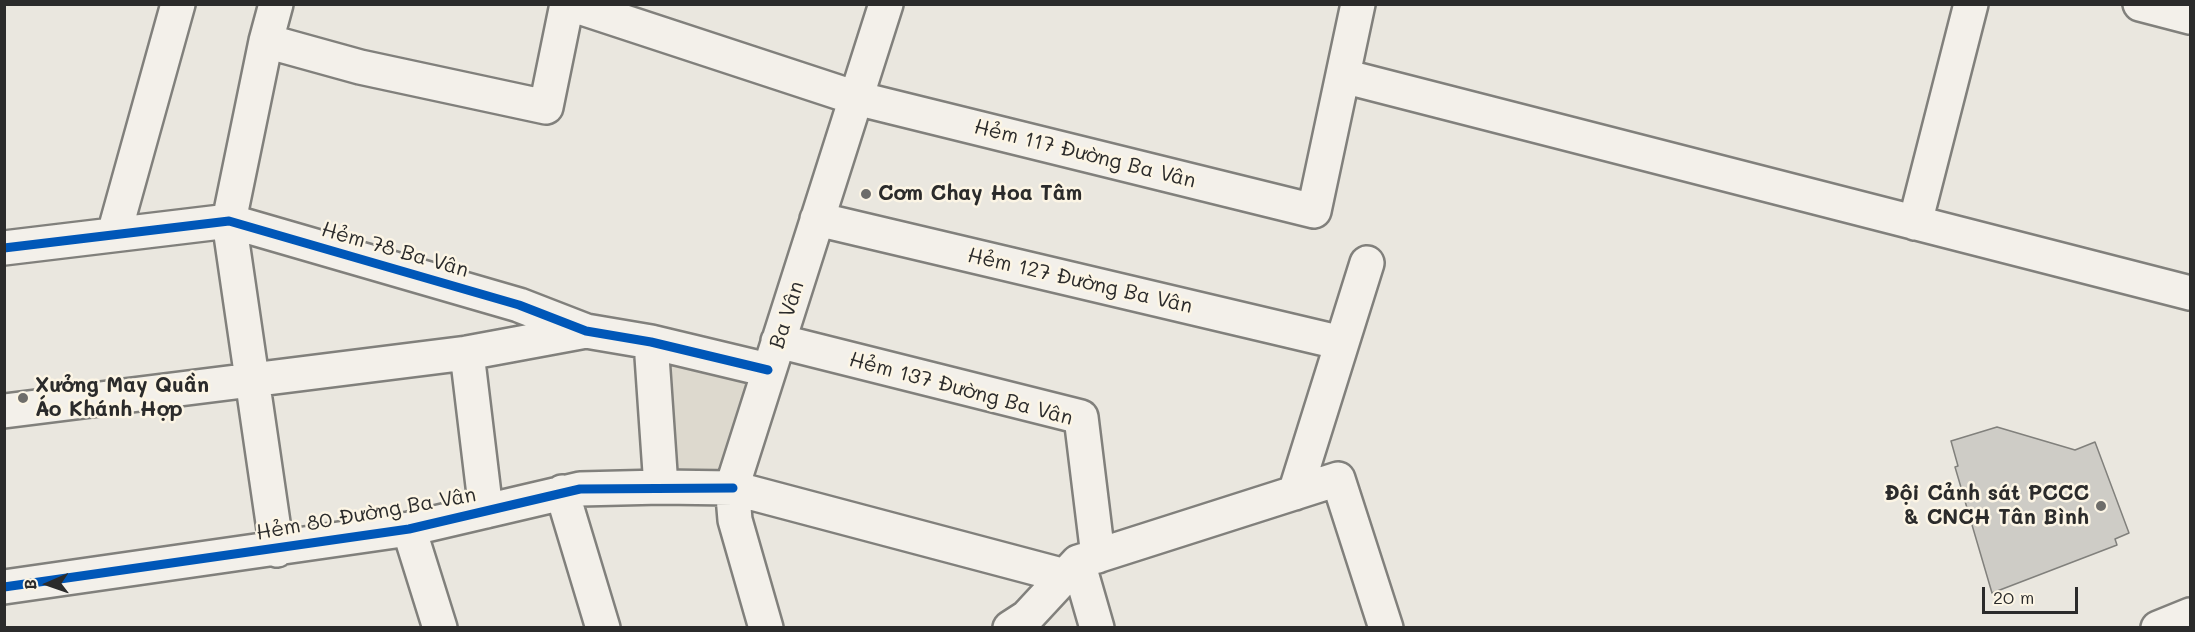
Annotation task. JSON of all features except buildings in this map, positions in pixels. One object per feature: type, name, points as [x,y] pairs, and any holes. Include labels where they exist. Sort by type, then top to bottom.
[{"type":"street","points":[[114,234],[178,4]]},
{"type":"street","points":[[276,4],[228,221],[278,550]]},
{"type":"street","points":[[266,41],[360,67],[546,106],[568,4]]},
{"type":"street","name":"Hẻm 117 Đường Ba Vân","points":[[568,4],[856,98],[1314,211],[1343,76]]},
{"type":"street","name":"Ba Vân","points":[[766,627],[735,520],[733,488],[886,4]]},
{"type":"street","points":[[1358,4],[1343,76],[2190,293]]},
{"type":"street","points":[[1915,223],[1971,4]]},
{"type":"street","points":[[2149,6],[2190,17]]},
{"type":"street","name":"Hẻm 127 Đường Ba Vân","points":[[817,219],[1342,343]]},
{"type":"street","name":"Hẻm 78 Ba Vân","points":[[4,248],[228,221],[519,305],[586,331],[651,342],[773,356]]},
{"type":"street","points":[[1295,493],[1367,263]]},
{"type":"street","points":[[4,411],[253,382],[467,353],[586,331]]},
{"type":"street","points":[[651,342],[661,487]]},
{"type":"street","points":[[467,353],[486,511]]},
{"type":"street","name":"Hẻm 137 Đường Ba Vân","points":[[773,356],[1081,417],[1080,565]]},
{"type":"street","points":[[1010,627],[1027,617],[1080,565],[1338,479],[1386,627]]},
{"type":"street","name":"Hẻm 80 Đường Ba Vân","points":[[4,587],[278,550],[409,529],[580,489],[661,487],[733,488],[1080,565]]},
{"type":"street","points":[[562,492],[603,627]]},
{"type":"street","points":[[409,529],[441,627]]},
{"type":"street","points":[[1080,565],[1097,627]]},
{"type":"street","points":[[2158,627],[2190,615]]},
{"type":"shaded area","points":[[666,361],[747,381],[749,385],[721,470],[672,470]]},
{"type":"cycle path","points":[[4,248],[229,221],[519,305],[586,331],[651,342],[768,370]]},
{"type":"cycle path","points":[[4,587],[409,529],[580,489],[733,488]]},
{"type":"place","name":"Cơm Chay Hoa Tâm","points":[[866,194]]},
{"type":"place","name":"Xưởng May Quần Áo Khánh Hợp","points":[[23,398]]},
{"type":"place","name":"Đội Cảnh sát PCCC & CNCH Tân Bình","points":[[2101,506]]}]
